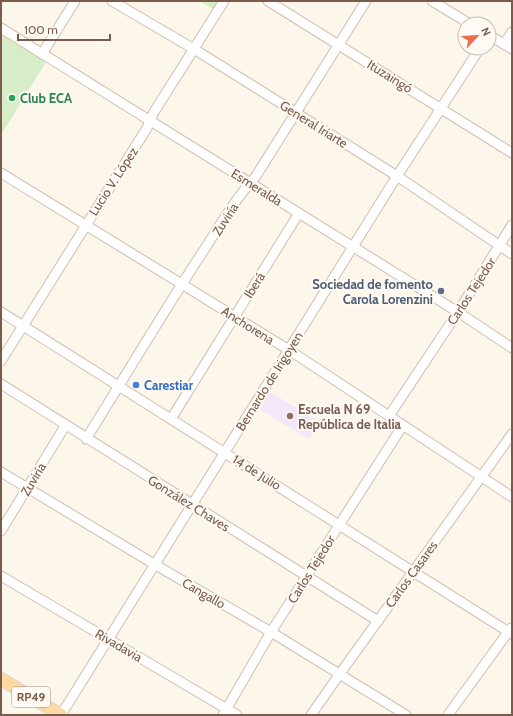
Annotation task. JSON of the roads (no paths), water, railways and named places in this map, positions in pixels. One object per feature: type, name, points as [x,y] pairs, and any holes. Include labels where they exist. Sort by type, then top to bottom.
[{"type":"main road","name":"RP49","points":[[1,679],[61,715]]},
{"type":"street","points":[[42,54],[75,1]]},
{"type":"street","name":"General Iriarte","points":[[112,1],[194,49],[397,176],[512,254]]},
{"type":"street","name":"Lucio V. López","points":[[1,361],[147,128],[154,112],[224,1]]},
{"type":"street","name":"Ituzaingó","points":[[268,1],[441,107],[512,153]]},
{"type":"street","name":"Zuviría","points":[[86,439],[182,284],[243,191],[256,176],[366,1]]},
{"type":"street","points":[[432,1],[457,16]]},
{"type":"street","name":"Esmeralda","points":[[1,28],[458,312],[512,348]]},
{"type":"street","points":[[497,40],[508,47],[512,32]]},
{"type":"street","name":"Bernardo de Irigoyen","points":[[61,715],[397,176],[475,56]]},
{"type":"street","name":"Anchorena","points":[[1,173],[288,350],[512,496]]},
{"type":"street","name":"Iberá","points":[[171,419],[299,214]]},
{"type":"street","name":"Carlos Tejedor","points":[[388,416],[458,312],[512,226]]},
{"type":"street","name":"14 de Julio","points":[[1,312],[339,525],[511,630]]},
{"type":"street","name":"González Chaves","points":[[1,384],[65,426],[378,621]]},
{"type":"street","name":"Zuviría","points":[[1,532],[65,426]]},
{"type":"street","name":"Carlos Tejedor","points":[[225,712],[271,632],[403,426]]},
{"type":"street","name":"Carlos Casares","points":[[312,715],[339,674],[512,434]]},
{"type":"street","name":"Cangallo","points":[[1,472],[271,632],[406,715]]},
{"type":"street","name":"Rivadavia","points":[[1,576],[108,639],[225,712],[237,715]]},
{"type":"street","points":[[448,715],[511,630]]},
{"type":"place","name":"Club ECA","points":[[12,98]]},
{"type":"place","name":"Sociedad de fomento Carola Lorenzini","points":[[441,291]]},
{"type":"place","name":"Carestiar","points":[[136,385]]},
{"type":"place","name":"Escuela N 69 República de Italia","points":[[290,416]]}]
